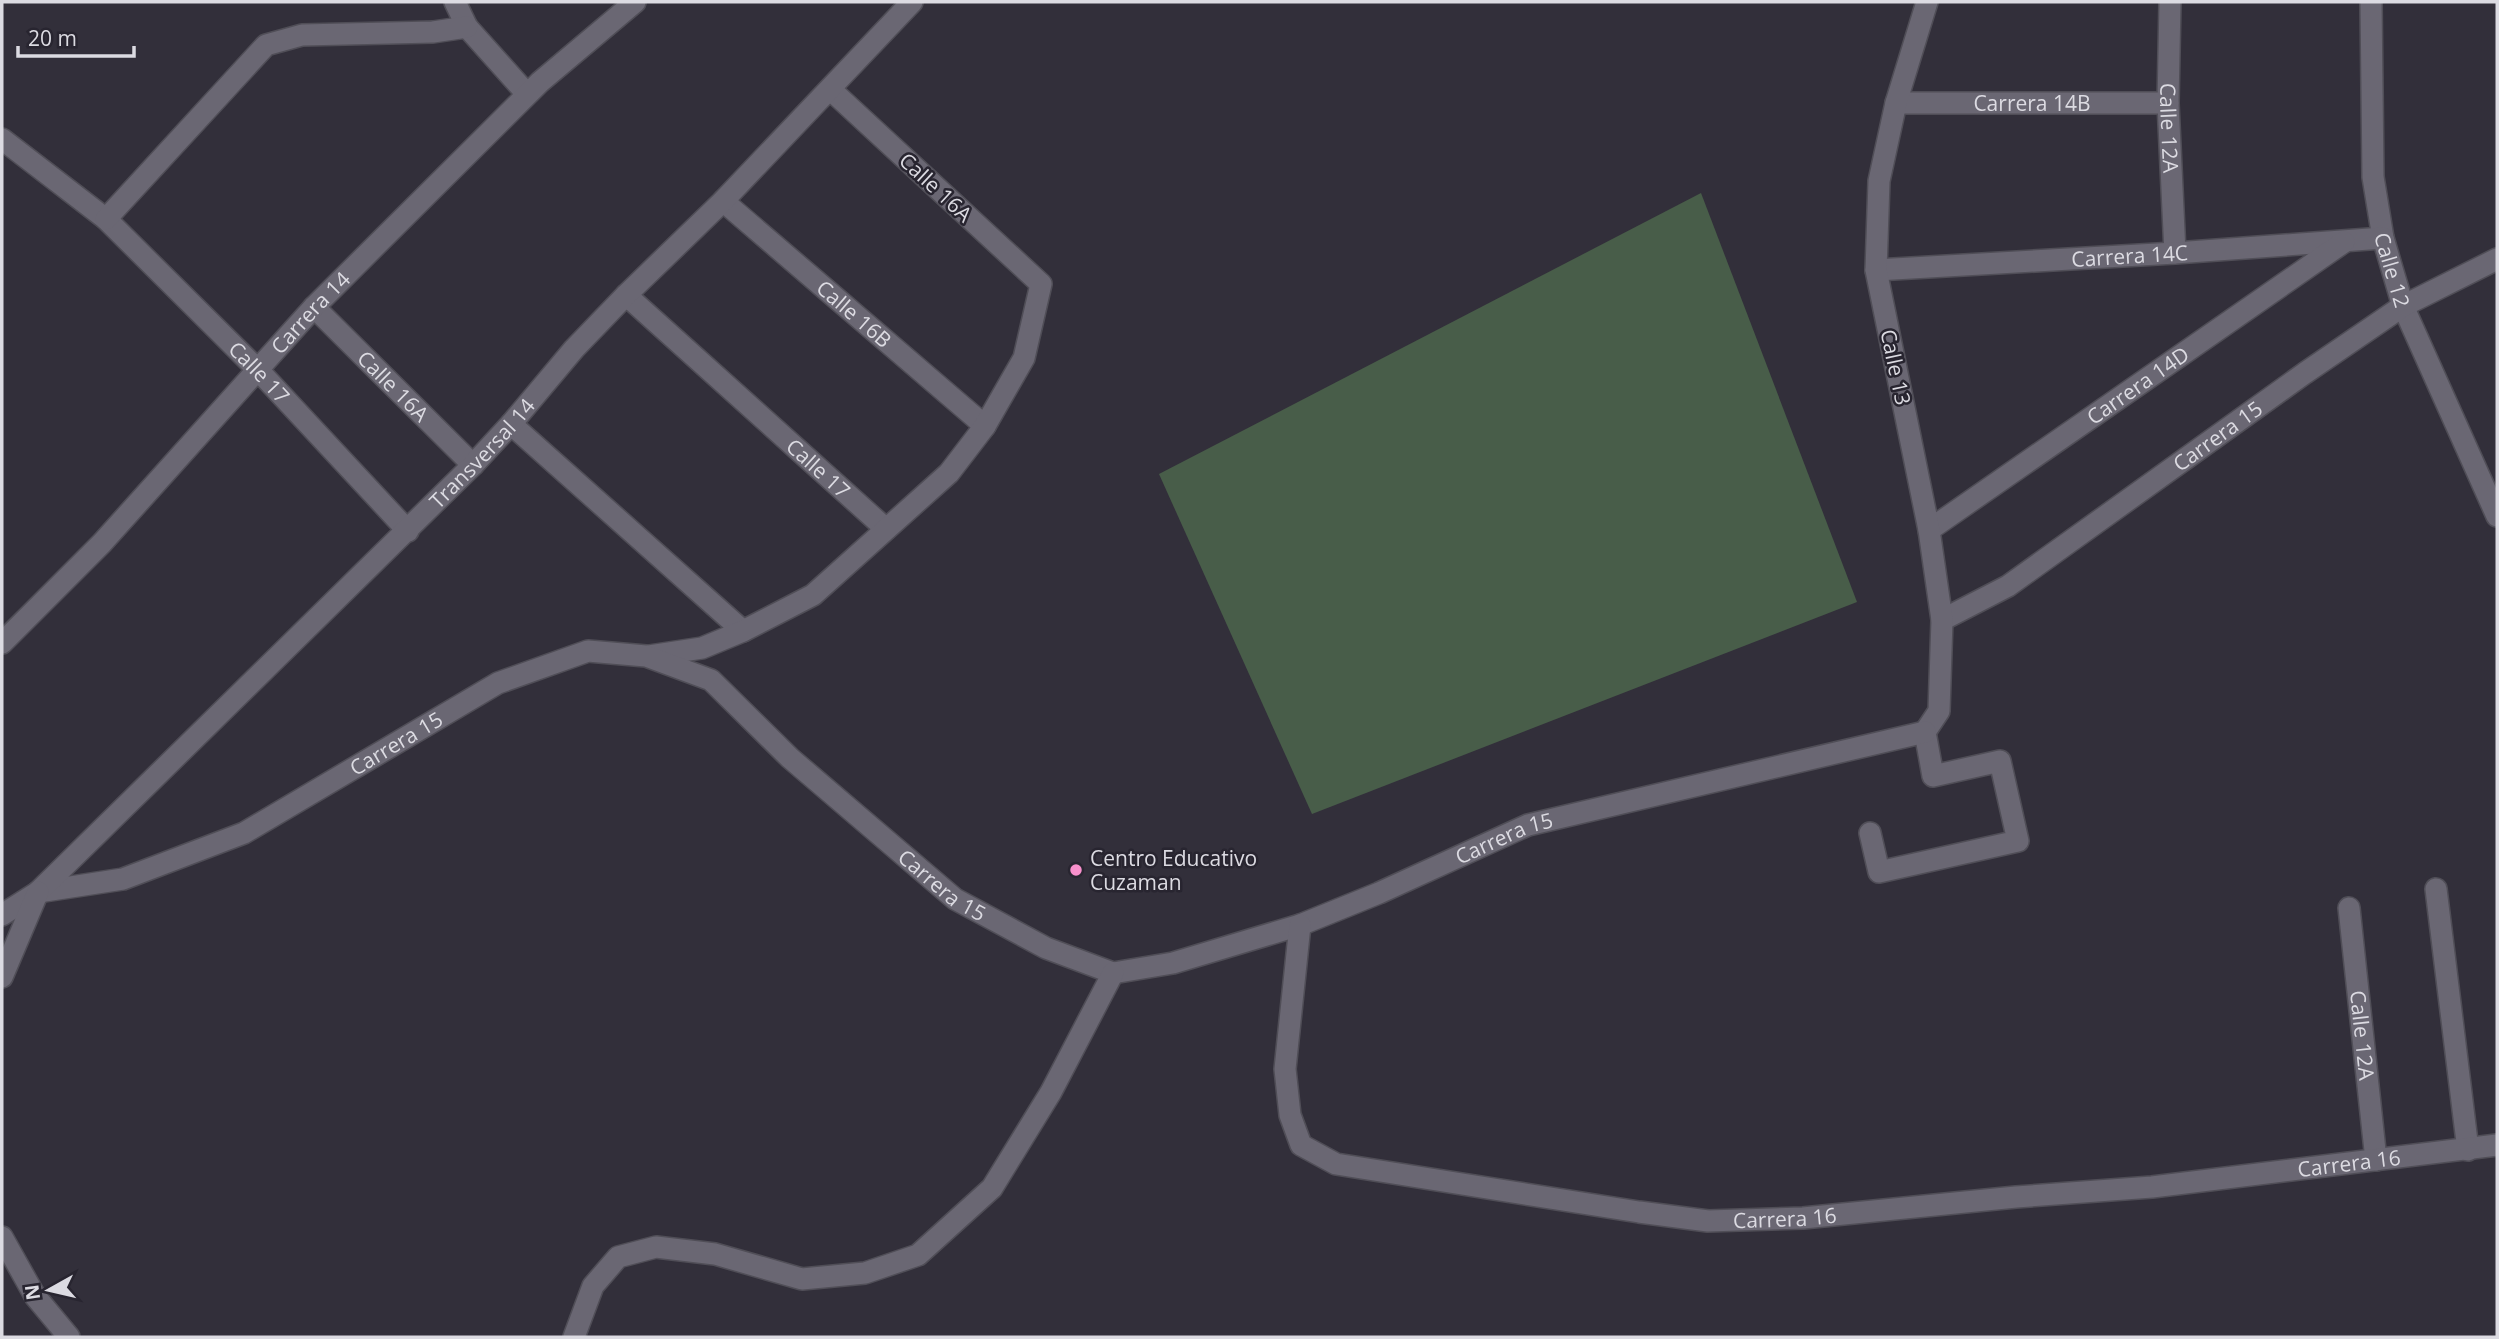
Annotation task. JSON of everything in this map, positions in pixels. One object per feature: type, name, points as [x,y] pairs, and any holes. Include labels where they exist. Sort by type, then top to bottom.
[{"type":"street","points":[[455,2],[467,27],[527,94]]},
{"type":"street","name":"Carrera 14","points":[[2,643],[102,543],[314,307],[527,94],[635,2]]},
{"type":"street","name":"Transversal 14","points":[[38,892],[473,465],[512,424],[574,349],[723,201],[912,2]]},
{"type":"street","name":"Calle 13","points":[[1925,732],[1939,711],[1942,620],[1929,530],[1876,270],[1879,181],[1896,103],[1927,2]]},
{"type":"street","name":"Calle 12A","points":[[2170,2],[2168,103],[2175,253]]},
{"type":"street","name":"Calle 12","points":[[2371,2],[2373,177],[2383,238],[2403,306],[2497,516]]},
{"type":"street","points":[[106,219],[266,45],[302,34],[433,32],[467,27]]},
{"type":"street","name":"Calle 16A","points":[[831,90],[1041,284],[1024,358],[985,426]]},
{"type":"street","name":"Carrera 14B","points":[[1896,103],[2168,103]]},
{"type":"street","name":"Calle 17","points":[[2,139],[106,219],[258,370],[408,531]]},
{"type":"street","name":"Calle 16B","points":[[723,201],[985,426]]},
{"type":"street","name":"Carrera 14C","points":[[1876,270],[2383,238]]},
{"type":"street","name":"Carrera 14D","points":[[1929,530],[2346,240]]},
{"type":"street","name":"Carrera 15","points":[[1942,620],[2008,586],[2403,306],[2497,258]]},
{"type":"street","name":"Calle 17","points":[[626,295],[886,530]]},
{"type":"street","name":"Calle 16A","points":[[314,307],[473,465]]},
{"type":"street","points":[[512,424],[743,631]]},
{"type":"street","points":[[646,656],[702,648],[743,631],[813,595],[949,473],[985,426]]},
{"type":"street","name":"Carrera 15","points":[[38,892],[123,879],[244,833],[498,683],[588,651],[646,656],[711,680],[790,758],[955,899],[1046,948],[1113,973],[1173,963],[1300,925],[1379,893],[1528,825],[1925,732]]},
{"type":"street","points":[[1870,833],[1879,872],[2018,841],[2000,761],[1933,776],[1925,732]]},
{"type":"street","points":[[2436,889],[2468,1150]]},
{"type":"street","points":[[2,915],[38,892]]},
{"type":"street","points":[[2,977],[38,892]]},
{"type":"street","name":"Calle 12A","points":[[2349,908],[2376,1160]]},
{"type":"street","name":"Carrera 16","points":[[1300,925],[1284,1069],[1290,1115],[1301,1145],[1336,1164],[1708,1221],[1803,1218],[2151,1187],[2497,1145]]},
{"type":"street","points":[[574,1337],[593,1286],[618,1257],[656,1247],[715,1254],[802,1279],[865,1273],[918,1255],[992,1188],[1051,1092],[1113,973]]},
{"type":"street","points":[[2,1237],[35,1296],[69,1337]]},
{"type":"green space","points":[[1701,193],[1857,602],[1312,814],[1159,474]]},
{"type":"place","name":"Centro Educativo Cuzaman","points":[[1076,870]]}]
